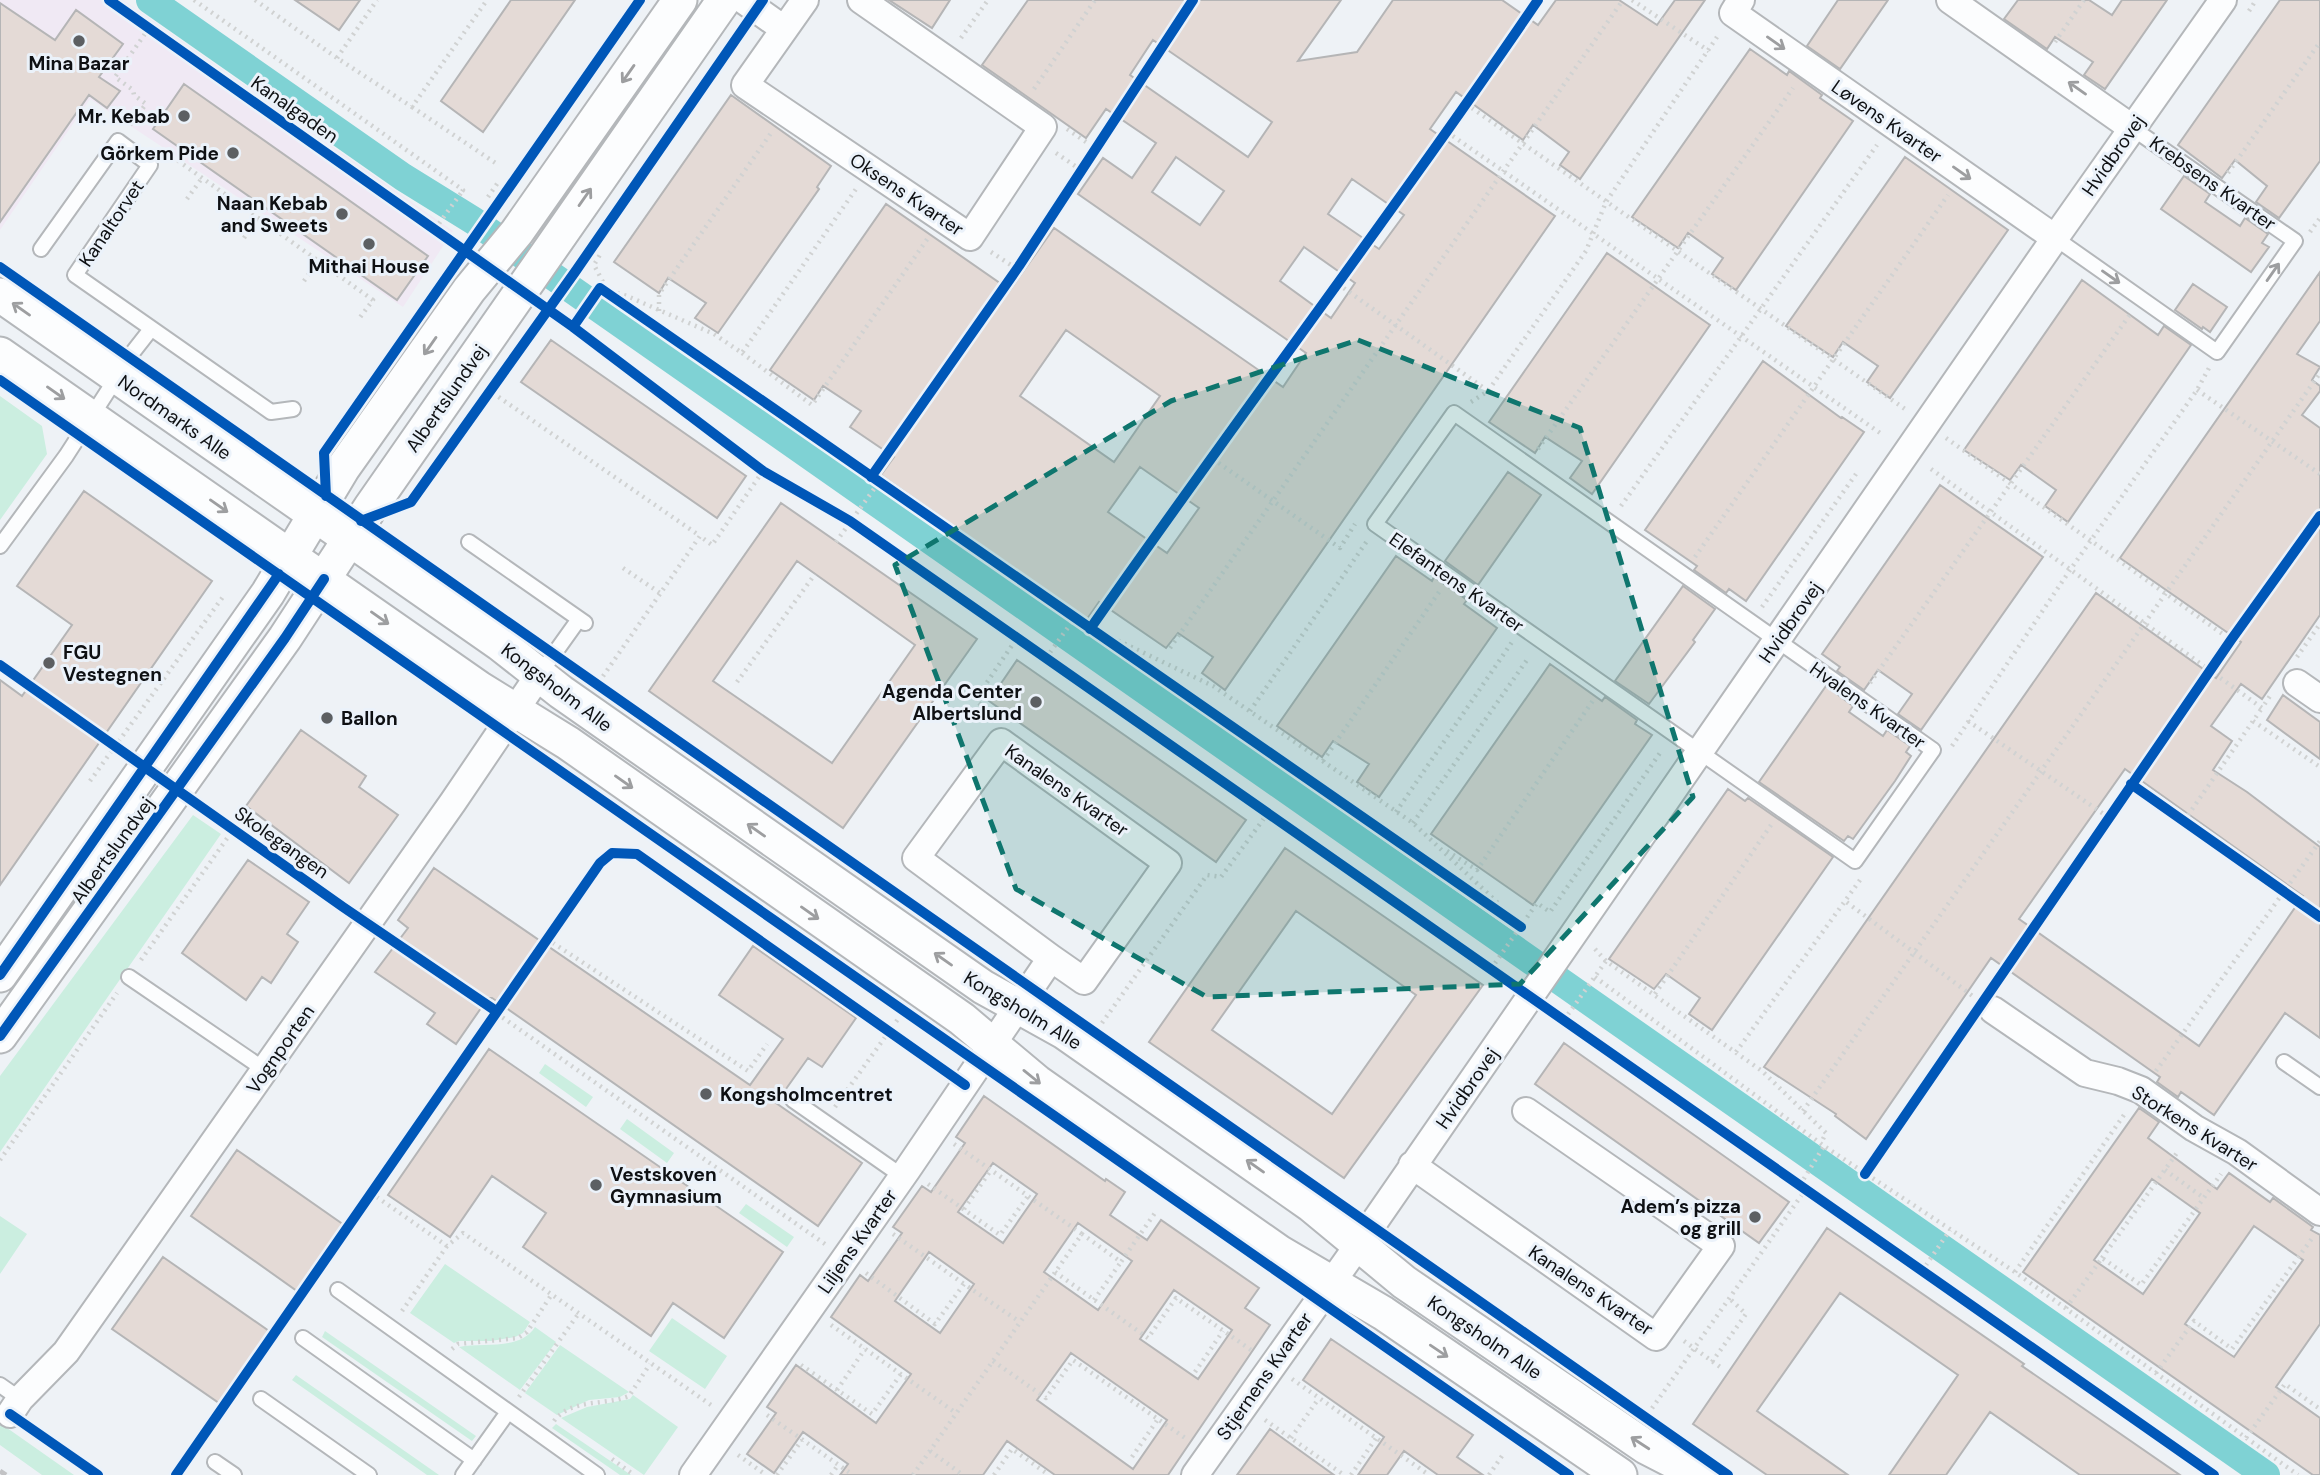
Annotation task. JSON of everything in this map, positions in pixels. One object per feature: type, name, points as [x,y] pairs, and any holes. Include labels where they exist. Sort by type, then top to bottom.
[{"type":"street","name":"Albertslundvej","points":[[0,975],[268,593],[462,277],[517,232],[680,0]]},
{"type":"street","name":"Albertslundvej","points":[[0,1036],[277,649],[349,540],[476,381],[503,314],[724,0]]},
{"type":"street","points":[[743,0],[783,29]]},
{"type":"street","name":"Oksens Kvarter","points":[[805,0],[745,85],[970,237],[1043,127],[860,0]]},
{"type":"street","points":[[1950,0],[2132,128]]},
{"type":"street","name":"Hvidbrovej","points":[[1359,1244],[1569,937],[2222,0]]},
{"type":"street","name":"Løvens Kvarter","points":[[1737,6],[1808,66],[2055,238]]},
{"type":"street","name":"Nordmarks Alle","points":[[0,295],[349,540]]},
{"type":"street","points":[[0,354],[290,556]]},
{"type":"street","name":"Kongsholm Alle","points":[[349,540],[500,644],[546,665],[971,979],[1064,1032],[1311,1205],[1404,1282],[1646,1447],[1700,1475]]},
{"type":"street","name":"Kongsholm Alle","points":[[290,556],[479,688],[568,743],[951,1011],[1037,1082],[1279,1252],[1382,1313],[1620,1475]]},
{"type":"street","name":"Vognporten","points":[[10,1399],[66,1352],[546,665]]},
{"type":"street","points":[[2291,679],[2320,699]]},
{"type":"street","name":"Kanalens Kvarter","points":[[1001,742],[1168,863],[1084,981],[1051,958],[916,858],[1001,742]]},
{"type":"street","points":[[1018,1007],[1051,958]]},
{"type":"street","name":"Storkens Kvarter","points":[[1984,1004],[2085,1073],[2141,1090],[2194,1128],[2237,1152],[2320,1212]]},
{"type":"street","name":"Liljens Kvarter","points":[[693,1475],[1018,1007]]},
{"type":"street","name":"Kanalens Kvarter","points":[[1412,1165],[1656,1337],[1721,1246],[1526,1111]]},
{"type":"street","name":"Stjernens Kvarter","points":[[1202,1465],[1359,1244]]},
{"type":"lane","name":"Krebsens Kvarter","points":[[2132,128],[2295,241],[2217,352]]},
{"type":"lane","name":"Kanaltorvet","points":[[41,249],[118,141],[150,165],[75,275],[271,412],[293,409]]},
{"type":"lane","points":[[2055,238],[2217,352]]},
{"type":"lane","points":[[0,546],[66,456],[151,329]]},
{"type":"lane","points":[[1454,413],[1777,641]]},
{"type":"lane","name":"Elefantens Kvarter","points":[[1454,413],[1375,524],[1699,752]]},
{"type":"lane","points":[[469,542],[582,621],[546,665]]},
{"type":"lane","name":"Hvalens Kvarter","points":[[1699,752],[1855,861],[1863,850],[1933,750],[1777,641]]},
{"type":"lane","points":[[129,977],[265,1070]]},
{"type":"lane","points":[[2284,1062],[2320,1087]]},
{"type":"lane","points":[[793,1100],[904,1173]]},
{"type":"lane","points":[[338,1290],[597,1475]]},
{"type":"lane","points":[[303,1338],[474,1460]]},
{"type":"lane","points":[[261,1399],[369,1475]]},
{"type":"lane","points":[[463,1475],[508,1412]]},
{"type":"lane","points":[[215,1462],[234,1475]]},
{"type":"path","points":[[194,0],[462,191],[435,229]]},
{"type":"path","points":[[255,0],[497,164]]},
{"type":"path","points":[[337,58],[377,0]]},
{"type":"path","points":[[412,107],[487,0]]},
{"type":"path","points":[[946,59],[988,0]]},
{"type":"path","points":[[1019,110],[1095,0]]},
{"type":"path","points":[[1170,648],[1623,0]]},
{"type":"path","points":[[1632,0],[1709,51]]},
{"type":"path","points":[[2040,63],[2084,0]]},
{"type":"path","points":[[1454,413],[1488,391],[1586,251],[1606,202],[1737,6]]},
{"type":"path","points":[[118,141],[146,104],[116,77],[149,28]]},
{"type":"path","points":[[2218,187],[2320,42]]},
{"type":"path","points":[[1527,464],[1808,66]]},
{"type":"path","points":[[1439,143],[1473,94]]},
{"type":"path","points":[[659,311],[661,291],[786,113]]},
{"type":"path","points":[[1456,118],[1522,144],[1927,424],[2231,640]]},
{"type":"path","points":[[1456,118],[1504,172],[1883,435]]},
{"type":"path","points":[[1610,522],[1891,124]]},
{"type":"path","points":[[1074,180],[1102,137]]},
{"type":"path","points":[[150,165],[170,155],[373,300],[358,320]]},
{"type":"path","points":[[742,353],[869,169]]},
{"type":"path","points":[[1683,574],[1963,174]]},
{"type":"path","points":[[187,199],[202,178]]},
{"type":"path","points":[[488,197],[499,181]]},
{"type":"path","points":[[498,202],[506,191]]},
{"type":"path","points":[[244,238],[257,218]]},
{"type":"path","points":[[597,293],[627,296],[714,334],[812,405],[942,218]]},
{"type":"path","points":[[583,261],[598,239]]},
{"type":"path","points":[[465,246],[472,256]]},
{"type":"path","points":[[462,277],[465,246]]},
{"type":"path","points":[[597,293],[603,282],[594,265],[601,253]]},
{"type":"path","points":[[1009,280],[1026,255]]},
{"type":"path","points":[[304,281],[318,261]]},
{"type":"path","points":[[1330,295],[1346,273]]},
{"type":"path","points":[[1338,284],[1488,391]]},
{"type":"path","points":[[597,293],[875,479],[1521,927]]},
{"type":"path","points":[[1860,698],[2142,299]]},
{"type":"path","points":[[1946,755],[2070,570],[2197,390],[2217,352]]},
{"type":"path","points":[[1803,1111],[2320,373]]},
{"type":"path","points":[[476,381],[498,379]]},
{"type":"path","points":[[476,381],[482,402]]},
{"type":"path","points":[[476,381],[661,513],[712,545],[763,471]]},
{"type":"path","points":[[2197,390],[2320,474]]},
{"type":"path","points":[[542,436],[546,430]]},
{"type":"path","points":[[1205,469],[1220,448]]},
{"type":"path","points":[[1213,459],[1340,548],[1356,523],[1375,524],[1372,534],[1250,711]]},
{"type":"path","points":[[752,463],[774,478]]},
{"type":"path","points":[[836,542],[875,479],[879,466]]},
{"type":"path","points":[[1931,469],[2262,708]]},
{"type":"path","points":[[839,515],[861,529]]},
{"type":"path","points":[[546,665],[599,688],[700,536]]},
{"type":"path","points":[[623,568],[660,593]]},
{"type":"path","points":[[737,682],[815,574]]},
{"type":"path","points":[[1323,761],[1450,576]]},
{"type":"path","points":[[90,782],[225,594]]},
{"type":"path","points":[[1090,629],[1098,618]]},
{"type":"path","points":[[1001,742],[997,717],[975,700],[1032,648],[1075,619]]},
{"type":"path","points":[[2184,821],[2262,708],[2291,679],[2320,624]]},
{"type":"path","points":[[1396,812],[1522,627]]},
{"type":"path","points":[[2224,650],[2239,628]]},
{"type":"path","points":[[1006,630],[1057,666]]},
{"type":"path","points":[[1112,645],[1119,641],[1213,686],[1413,823],[1499,904],[1507,918]]},
{"type":"path","points":[[1413,823],[1541,641]]},
{"type":"path","points":[[2203,682],[2217,660]]},
{"type":"path","points":[[0,666],[109,742]]},
{"type":"path","points":[[1438,844],[1477,870],[1604,685]]},
{"type":"path","points":[[1968,721],[2108,817]]},
{"type":"path","points":[[2253,721],[2320,767]]},
{"type":"path","points":[[1491,969],[1537,903],[1550,912],[1674,734]]},
{"type":"path","points":[[1257,805],[1279,821]]},
{"type":"path","points":[[2101,828],[2116,806]]},
{"type":"path","points":[[1655,994],[1781,810]]},
{"type":"path","points":[[1095,1033],[1207,875],[1221,877],[1268,813]]},
{"type":"path","points":[[2173,813],[2195,829]]},
{"type":"path","points":[[2015,1272],[2141,1090],[2290,895],[2320,841]]},
{"type":"path","points":[[176,1475],[496,1011],[600,863],[612,853],[637,854],[965,1084]]},
{"type":"path","points":[[1736,1052],[1868,870]]},
{"type":"path","points":[[2274,884],[2290,895]]},
{"type":"path","points":[[1845,901],[1984,1004]]},
{"type":"path","points":[[388,936],[935,1324],[964,1284]]},
{"type":"path","points":[[547,939],[748,1071],[766,1045]]},
{"type":"path","points":[[1595,948],[1606,961],[1762,1071],[1826,1133],[1802,1187],[1646,1418]]},
{"type":"path","points":[[1480,961],[1501,976]]},
{"type":"path","points":[[1564,1020],[1606,961]]},
{"type":"path","points":[[1595,978],[1865,1174],[2015,1272],[2298,1475]]},
{"type":"path","points":[[893,1003],[915,1018]]},
{"type":"path","points":[[825,1122],[904,1011]]},
{"type":"path","points":[[1554,1013],[1575,1028]]},
{"type":"path","points":[[2066,1308],[2194,1128]]},
{"type":"path","points":[[934,1130],[1121,1262]]},
{"type":"path","points":[[2102,1258],[2141,1286],[2237,1152]]},
{"type":"path","points":[[1865,1174],[1872,1162]]},
{"type":"path","points":[[964,1209],[991,1170]]},
{"type":"path","points":[[2165,1170],[2204,1198]]},
{"type":"path","points":[[904,1173],[964,1209],[1000,1235],[1028,1196]]},
{"type":"path","points":[[1788,1177],[1816,1196]]},
{"type":"path","points":[[371,1193],[447,1246]]},
{"type":"path","points":[[1094,1300],[1159,1206]]},
{"type":"path","points":[[872,1219],[1020,1322]]},
{"type":"path","points":[[2156,1373],[2194,1321],[2232,1349],[2320,1227]]},
{"type":"path","points":[[1924,1267],[1950,1230]]},
{"type":"path","points":[[402,1312],[447,1246],[463,1233],[731,1420],[802,1440],[853,1475]]},
{"type":"path","points":[[913,1475],[1082,1234]]},
{"type":"path","points":[[1911,1263],[1924,1267],[1933,1279]]},
{"type":"path","points":[[1055,1272],[1149,1338],[1176,1298],[1429,1475]]},
{"type":"path","points":[[442,1364],[458,1344],[518,1338],[527,1332],[552,1294]]},
{"type":"path","points":[[1712,1362],[1746,1314],[1729,1298]]},
{"type":"path","points":[[809,1310],[956,1413]]},
{"type":"path","points":[[508,1412],[579,1313]]},
{"type":"path","points":[[1663,1327],[1723,1369]]},
{"type":"path","points":[[1195,1372],[1223,1331]]},
{"type":"path","points":[[837,1390],[865,1349]]},
{"type":"path","points":[[780,1350],[872,1414],[901,1374]]},
{"type":"path","points":[[992,1361],[1046,1398],[1073,1360],[1158,1419],[1202,1465]]},
{"type":"path","points":[[544,1437],[556,1418],[563,1413],[596,1401],[629,1396],[650,1364]]},
{"type":"path","points":[[2246,1438],[2285,1384],[2320,1409]]},
{"type":"path","points":[[1291,1438],[1319,1398]]},
{"type":"path","points":[[1244,1405],[1344,1475]]},
{"type":"path","points":[[1634,1410],[1656,1425]]},
{"type":"path","points":[[1132,1457],[1158,1419]]},
{"type":"path","points":[[731,1420],[766,1475]]},
{"type":"path","points":[[1351,1475],[1376,1438]]},
{"type":"path","points":[[777,1475],[802,1440]]},
{"type":"path","points":[[994,1475],[1012,1449],[1049,1475]]},
{"type":"path","points":[[1489,1475],[1507,1449]]},
{"type":"path","points":[[929,1451],[963,1475]]},
{"type":"path","points":[[831,1475],[838,1465]]},
{"type":"highlighted area","points":[[1358,340],[1580,428],[1693,797],[1520,984],[1207,997],[1016,889],[895,565],[1171,401]]},
{"type":"shaded area","points":[[0,0],[123,0],[453,231],[403,307],[90,99],[0,230]]},
{"type":"green space","points":[[0,396],[42,426],[47,454],[0,520]]},
{"type":"green space","points":[[193,815],[221,834],[0,1152],[0,1076]]},
{"type":"green space","points":[[545,1064],[593,1097],[586,1107],[539,1073]]},
{"type":"green space","points":[[627,1119],[674,1153],[667,1163],[620,1129]]},
{"type":"green space","points":[[746,1204],[794,1237],[787,1247],[739,1213]]},
{"type":"green space","points":[[0,1216],[27,1234],[0,1274]]},
{"type":"green space","points":[[445,1264],[530,1322],[523,1333],[491,1341],[454,1343],[410,1313]]},
{"type":"green space","points":[[672,1318],[727,1356],[705,1389],[649,1351]]},
{"type":"green space","points":[[535,1327],[556,1342],[520,1390],[459,1347],[511,1343],[528,1335]]},
{"type":"green space","points":[[325,1331],[476,1436],[472,1441],[322,1337]]},
{"type":"green space","points":[[560,1345],[629,1392],[620,1397],[589,1400],[557,1415],[525,1393]]},
{"type":"green space","points":[[296,1375],[439,1475],[427,1475],[292,1380]]},
{"type":"green space","points":[[633,1395],[678,1427],[644,1475],[561,1418],[587,1407],[630,1399]]},
{"type":"green space","points":[[0,1423],[74,1475],[42,1475],[0,1445]]},
{"type":"green space","points":[[556,1424],[631,1475],[620,1475],[552,1428]]},
{"type":"building","points":[[295,0],[360,0],[339,30]]},
{"type":"building","points":[[511,0],[575,0],[483,132],[441,101]]},
{"type":"building","points":[[889,0],[950,0],[932,28]]},
{"type":"building","points":[[1028,0],[1341,0],[1298,61],[1357,52],[1393,0],[1502,0],[1538,25],[1556,0],[1619,0],[1657,25],[1675,0],[1705,0],[1580,179],[1560,165],[1569,152],[1533,125],[1523,140],[1456,92],[1430,129],[1555,216],[1225,690],[1202,673],[1213,657],[1178,633],[1166,648],[1099,602],[1087,619],[881,475],[894,457],[850,427],[861,411],[823,386],[814,400],[770,370],[886,204],[1010,290],[1054,228],[1283,387],[1306,353],[1078,194],[1103,158],[1132,178],[1156,143],[1106,109],[1086,138],[982,65]],"holes":[[[1153,40],[1272,122],[1248,157],[1130,75]],[[1176,157],[1224,191],[1200,225],[1152,192]],[[1352,179],[1404,215],[1379,249],[1328,214]],[[1304,247],[1355,283],[1331,318],[1280,281]],[[1066,330],[1160,396],[1114,462],[1020,396]],[[1140,467],[1199,508],[1167,553],[1108,512]]]},
{"type":"building","points":[[1838,0],[1888,0],[1840,69],[1807,46]]},
{"type":"building","points":[[2018,0],[2089,0],[2112,15],[2122,0],[2167,0],[2105,89],[2084,75],[2093,62],[2055,37],[2047,49],[2004,19]]},
{"type":"building","points":[[2280,0],[2320,0],[2320,161],[2279,218],[2256,202],[2267,186],[2235,160],[2222,178],[2178,145]]},
{"type":"building","points":[[0,3],[55,40],[76,10],[123,44],[99,77],[120,91],[107,108],[89,95],[0,222]]},
{"type":"building","points":[[1750,49],[1787,75],[1789,71],[1822,95],[1820,98],[1853,121],[1736,290],[1712,274],[1723,258],[1688,233],[1678,248],[1632,217]]},
{"type":"building","points":[[184,84],[428,256],[397,300],[153,129]]},
{"type":"building","points":[[731,95],[831,166],[817,187],[819,189],[718,333],[695,318],[706,303],[668,278],[659,293],[614,262]]},
{"type":"building","points":[[1905,157],[2008,230],[1890,398],[1867,382],[1878,366],[1843,342],[1833,357],[1786,326]]},
{"type":"building","points":[[2184,176],[2210,194],[2205,202],[2240,226],[2245,218],[2268,234],[2262,243],[2269,247],[2251,272],[2161,209]]},
{"type":"building","points":[[1607,253],[1710,325],[1592,494],[1570,478],[1582,461],[1545,437],[1535,453],[1489,422]]},
{"type":"building","points":[[2320,272],[2320,321],[2297,354],[2320,367],[2312,380],[2320,386],[2320,391],[2302,415],[2320,428],[2320,615],[2262,699],[2241,684],[2211,726],[2232,741],[2213,770],[2320,847],[2320,1038],[2285,1013],[2214,1115],[2181,1092],[2178,1097],[2157,1082],[2160,1077],[1991,958],[1866,1139],[1835,1116],[1836,1114],[1764,1067],[2096,593],[2216,678],[2241,642],[2120,558]],"holes":[[[2125,769],[2303,896],[2199,1046],[2019,919]]]},
{"type":"building","points":[[2082,280],[2158,335],[2164,326],[2191,345],[2068,522],[2045,506],[2056,490],[2021,465],[2010,480],[1964,450]]},
{"type":"building","points":[[2193,284],[2227,307],[2210,332],[2175,310]]},
{"type":"building","points":[[551,340],[746,476],[717,518],[521,382]]},
{"type":"building","points":[[1763,361],[1864,432],[1746,601],[1729,589],[1726,593],[1694,570],[1697,566],[1645,530]]},
{"type":"building","points":[[1508,472],[1541,495],[1478,585],[1445,561]]},
{"type":"building","points":[[1940,485],[2043,557],[1921,730],[1898,714],[1912,694],[1878,670],[1864,690],[1837,671],[1840,667],[1822,654]]},
{"type":"building","points":[[84,491],[212,581],[0,885],[0,680],[22,696],[72,625],[17,586]]},
{"type":"building","points":[[781,503],[977,639],[843,828],[649,691]],"holes":[[[797,561],[915,645],[832,763],[713,681]]]},
{"type":"building","points":[[1396,556],[1432,581],[1434,577],[1467,600],[1464,604],[1497,628],[1379,797],[1357,782],[1369,764],[1333,741],[1322,757],[1277,726]]},
{"type":"building","points":[[1683,586],[1715,609],[1693,640],[1695,642],[1649,704],[1615,681]]},
{"type":"building","points":[[1017,660],[1246,820],[1216,862],[989,701]]},
{"type":"building","points":[[1550,664],[1602,701],[1605,697],[1637,720],[1635,724],[1652,735],[1533,905],[1431,834]]},
{"type":"building","points":[[1826,686],[1853,706],[1849,712],[1883,736],[1887,730],[1910,746],[1906,752],[1911,756],[1895,781],[1853,839],[1848,836],[1844,841],[1759,782]]},
{"type":"building","points":[[2283,695],[2320,722],[2320,759],[2267,720]]},
{"type":"building","points":[[301,730],[366,776],[359,787],[398,815],[349,883],[246,806]]},
{"type":"building","points":[[1728,789],[1745,801],[1748,798],[1833,857],[1712,1030],[1689,1014],[1700,998],[1666,974],[1654,989],[1609,959]]},
{"type":"building","points":[[1285,848],[1483,985],[1344,1178],[1149,1042]],"holes":[[[1296,911],[1416,995],[1332,1114],[1212,1030]]]},
{"type":"building","points":[[248,860],[309,902],[287,934],[298,942],[271,983],[262,977],[246,1000],[182,953]]},
{"type":"building","name":"Kongsholmcentret","points":[[434,868],[750,1085],[783,1039],[719,995],[753,946],[856,1018],[822,1067],[808,1058],[776,1103],[862,1163],[818,1226],[492,998],[488,998],[456,1044],[427,1024],[435,1013],[375,972],[408,928],[398,920]]},
{"type":"building","points":[[1564,1043],[1789,1202],[1759,1243],[1535,1084]]},
{"type":"building","name":"Vestskoven Gymnasium","points":[[489,1049],[783,1252],[724,1338],[673,1303],[651,1336],[523,1247],[546,1213],[492,1176],[450,1237],[388,1195]]},
{"type":"building","points":[[984,1096],[1105,1181],[1106,1179],[1125,1192],[1110,1215],[1147,1240],[1161,1220],[1259,1288],[1245,1308],[1270,1325],[1168,1475],[1055,1475],[1007,1441],[983,1475],[840,1475],[848,1464],[803,1432],[774,1473],[747,1454],[776,1413],[767,1407],[796,1365],[876,1423],[911,1374],[831,1317],[860,1275],[868,1281],[902,1233],[893,1227],[922,1186],[931,1192],[965,1143],[956,1137]],"holes":[[[993,1163],[1037,1194],[1003,1243],[958,1212]],[[1078,1223],[1132,1261],[1098,1310],[1044,1272]],[[929,1252],[974,1284],[940,1333],[895,1301]],[[1174,1290],[1232,1330],[1198,1379],[1140,1339]],[[1071,1353],[1167,1420],[1133,1469],[1037,1400]]]},
{"type":"building","points":[[2139,1108],[2159,1122],[2148,1138],[2217,1189],[2229,1173],[2270,1202],[2273,1198],[2320,1235],[2320,1324],[2276,1387],[2320,1418],[2320,1475],[2313,1475],[2023,1272]],"holes":[[[2152,1179],[2200,1213],[2143,1294],[2094,1260]],[[2254,1226],[2303,1260],[2234,1357],[2185,1324]]]},
{"type":"building","points":[[237,1150],[344,1225],[297,1291],[191,1216]]},
{"type":"building","points":[[1827,1228],[2180,1475],[2080,1475],[1990,1412],[1946,1475],[1889,1475],[1958,1375],[1840,1293],[1757,1411],[1848,1475],[1767,1475],[1693,1424]]},
{"type":"building","points":[[163,1257],[269,1331],[219,1403],[112,1329]]},
{"type":"building","points":[[1331,1339],[1473,1435],[1457,1457],[1483,1475],[1438,1475],[1404,1451],[1387,1475],[1358,1475],[1384,1437],[1303,1380]]},
{"type":"building","points":[[1270,1429],[1288,1442],[1334,1475],[1237,1475]]},
{"type":"waterway","points":[[150,0],[403,177],[474,221],[2266,1475]]},
{"type":"railway","points":[[0,1471],[6,1475]]},
{"type":"cycle path","name":"Kanalgaden","points":[[109,0],[573,327],[763,471],[850,521],[2214,1475]]},
{"type":"cycle path","points":[[326,496],[324,453],[640,0]]},
{"type":"cycle path","points":[[361,521],[411,502],[575,272],[763,0]]},
{"type":"cycle path","points":[[871,477],[1019,266],[1193,0]]},
{"type":"cycle path","points":[[1090,629],[1538,0]]},
{"type":"cycle path","points":[[0,267],[1728,1475]]},
{"type":"cycle path","points":[[573,327],[600,288],[1521,927]]},
{"type":"cycle path","points":[[0,380],[1569,1475]]},
{"type":"cycle path","points":[[1865,1174],[2231,640],[2320,516]]},
{"type":"cycle path","points":[[0,975],[279,574]]},
{"type":"cycle path","points":[[0,1036],[285,638],[324,579]]},
{"type":"cycle path","name":"Skolegangen","points":[[0,665],[343,907],[496,1011]]},
{"type":"cycle path","points":[[2131,784],[2320,917]]},
{"type":"cycle path","points":[[176,1475],[600,863],[612,853],[637,854],[965,1085]]},
{"type":"cycle path","points":[[10,1414],[98,1475]]},
{"type":"place","name":"Mina Bazar","points":[[79,41]]},
{"type":"place","name":"Mr. Kebab","points":[[184,116]]},
{"type":"place","name":"Görkem Pide","points":[[233,153]]},
{"type":"place","name":"Naan Kebab and Sweets","points":[[342,214]]},
{"type":"place","name":"Mithai House","points":[[369,244]]},
{"type":"place","name":"FGU Vestegnen","points":[[49,663]]},
{"type":"place","name":"Agenda Center Albertslund","points":[[1036,702]]},
{"type":"place","name":"Ballon","points":[[327,718]]},
{"type":"place","name":"Kongsholmcentret","points":[[706,1094]]},
{"type":"place","name":"Vestskoven Gymnasium","points":[[596,1185]]},
{"type":"place","name":"Adem’s pizza og grill","points":[[1755,1217]]}]
